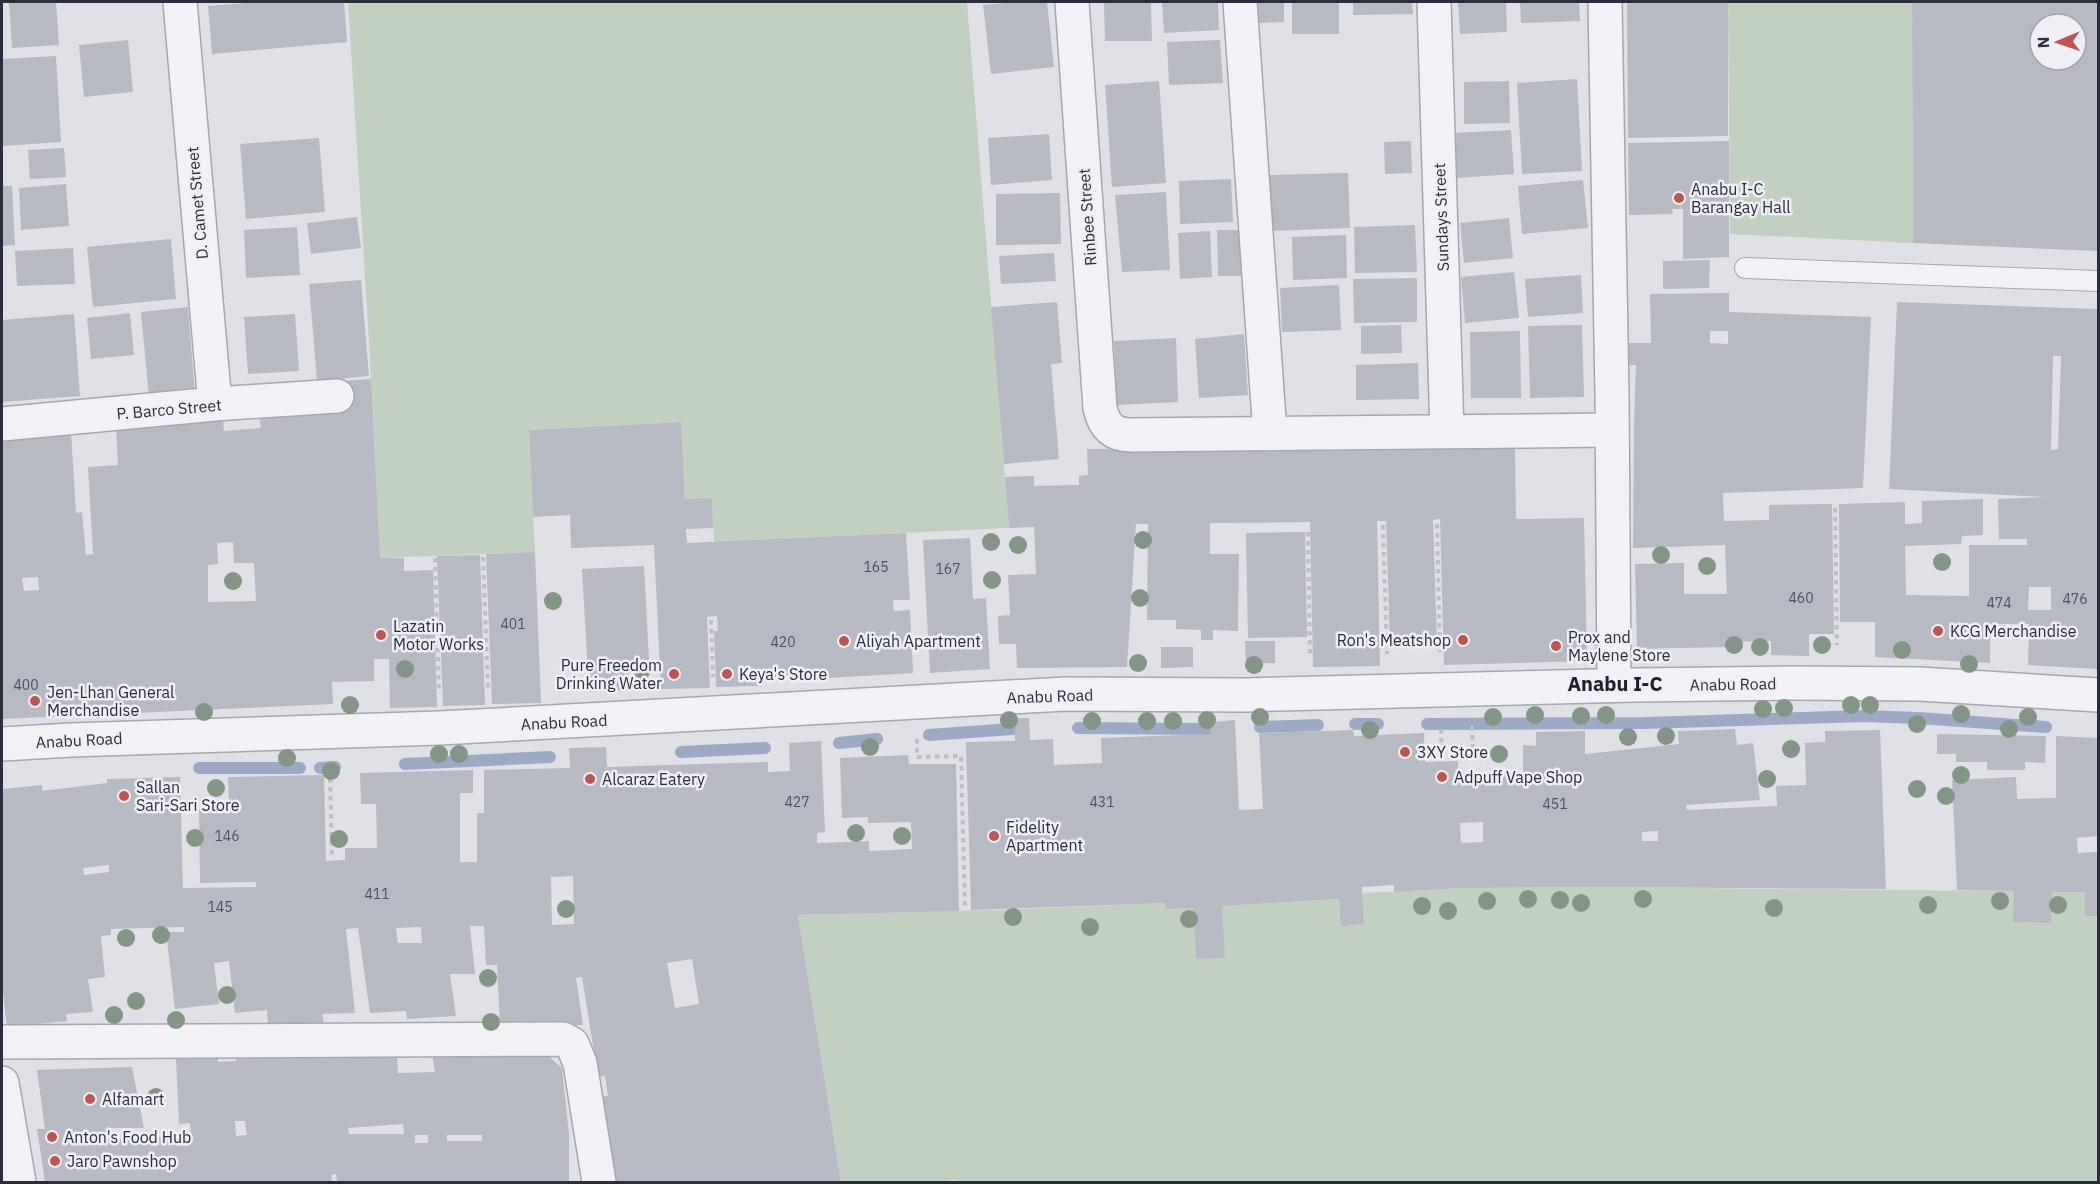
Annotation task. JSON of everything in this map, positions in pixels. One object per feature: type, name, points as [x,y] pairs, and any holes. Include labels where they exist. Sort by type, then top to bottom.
[{"type":"street","name":"D. Camet Street","points":[[180,2],[215,404]]},
{"type":"street","name":"Rinbee Street","points":[[1072,2],[1100,408],[1103,420],[1110,429],[1120,435],[1270,434]]},
{"type":"street","points":[[1240,2],[1270,434],[1612,430]]},
{"type":"street","name":"Sundays Street","points":[[1434,2],[1447,432]]},
{"type":"street","points":[[1605,2],[1614,685]]},
{"type":"street","name":"P. Barco Street","points":[[2,424],[215,404],[336,396]]},
{"type":"street","name":"Anabu Road","points":[[2,744],[81,739],[490,726],[1065,694],[1245,695],[1614,685],[1838,683],[1920,684],[2098,695]]},
{"type":"street","points":[[2,1042],[563,1039],[572,1044],[580,1063],[599,1182]]},
{"type":"street","points":[[2,1083],[19,1182]]},
{"type":"lane","points":[[1745,268],[2098,281]]},
{"type":"path","points":[[1835,508],[1838,683]]},
{"type":"path","points":[[1418,650],[1418,643],[1440,642],[1437,524]]},
{"type":"path","points":[[1383,525],[1386,643]]},
{"type":"path","points":[[1308,532],[1310,667]]},
{"type":"path","points":[[483,557],[489,693]]},
{"type":"path","points":[[435,558],[439,696]]},
{"type":"path","points":[[711,621],[713,678]]},
{"type":"path","points":[[915,702],[917,757],[961,756],[965,907]]},
{"type":"path","points":[[1472,732],[1473,759]]},
{"type":"path","points":[[312,733],[312,773],[330,772],[332,857]]},
{"type":"path","points":[[1441,734],[1442,762]]},
{"type":"path","points":[[1441,746],[1453,746],[1454,761]]},
{"type":"green space","points":[[348,2],[967,2],[1009,528],[714,542],[712,498],[685,499],[681,422],[529,430],[535,552],[380,558]]},
{"type":"green space","points":[[1728,2],[1912,2],[1913,243],[1730,234]]},
{"type":"green space","points":[[1462,888],[2098,892],[2098,1182],[956,1182],[955,1180],[841,1182],[798,915],[1165,903],[1167,909],[1362,898],[1363,893]]},
{"type":"building","points":[[9,2],[56,2],[59,45],[12,48]]},
{"type":"building","points":[[259,2],[344,2],[347,42],[212,54],[208,6]]},
{"type":"building","points":[[1047,2],[1054,67],[991,74],[983,5]]},
{"type":"building","points":[[1104,2],[1151,2],[1152,41],[1105,41]]},
{"type":"building","points":[[1162,2],[1218,2],[1219,30],[1164,33]]},
{"type":"building","points":[[1257,2],[1284,2],[1284,22],[1258,23]]},
{"type":"building","points":[[1292,2],[1339,2],[1339,34],[1292,34]]},
{"type":"building","points":[[1353,2],[1412,2],[1413,14],[1353,15]]},
{"type":"building","points":[[1458,2],[1506,2],[1507,32],[1460,34]]},
{"type":"building","points":[[1520,2],[1579,2],[1580,21],[1521,23]]},
{"type":"building","points":[[1627,2],[1728,2],[1728,136],[1628,138]]},
{"type":"building","points":[[1912,2],[2098,2],[2098,251],[1913,243]]},
{"type":"building","points":[[128,40],[133,92],[84,97],[79,45]]},
{"type":"building","points":[[1220,40],[1223,83],[1169,85],[1167,42]]},
{"type":"building","points":[[56,56],[61,142],[2,146],[2,59]]},
{"type":"building","points":[[1577,79],[1582,171],[1522,174],[1517,83]]},
{"type":"building","points":[[1159,81],[1166,183],[1112,187],[1105,85]]},
{"type":"building","points":[[1509,81],[1510,123],[1464,124],[1464,82]]},
{"type":"building","points":[[1511,130],[1514,174],[1457,178],[1454,133]]},
{"type":"building","points":[[1049,134],[1052,180],[991,185],[988,138]]},
{"type":"building","points":[[319,138],[325,212],[246,219],[240,144]]},
{"type":"building","points":[[1411,141],[1412,173],[1385,174],[1384,142]]},
{"type":"building","name":"Anabu I-C Barangay Hall","points":[[1729,141],[1729,257],[1683,259],[1683,209],[1672,209],[1673,214],[1629,215],[1628,143]]},
{"type":"building","points":[[64,148],[66,177],[30,179],[28,150]]},
{"type":"building","points":[[1348,173],[1350,228],[1271,231],[1269,175]]},
{"type":"building","points":[[1231,179],[1233,222],[1180,224],[1179,181]]},
{"type":"building","points":[[1583,180],[1588,228],[1522,234],[1518,186]]},
{"type":"building","points":[[66,184],[69,226],[21,230],[19,188]]},
{"type":"building","points":[[2,186],[12,186],[15,245],[2,246]]},
{"type":"building","points":[[1166,192],[1170,270],[1122,272],[1115,195]]},
{"type":"building","points":[[1060,193],[1061,244],[996,245],[996,194]]},
{"type":"building","points":[[357,217],[361,248],[311,254],[307,223]]},
{"type":"building","points":[[1509,218],[1513,258],[1464,263],[1460,223]]},
{"type":"building","points":[[1415,225],[1417,272],[1355,273],[1354,227]]},
{"type":"building","points":[[297,227],[300,275],[246,278],[244,230]]},
{"type":"building","points":[[1217,230],[1245,230],[1246,276],[1218,276]]},
{"type":"building","points":[[1210,231],[1212,277],[1180,279],[1178,233]]},
{"type":"building","points":[[1346,235],[1347,278],[1293,280],[1292,237]]},
{"type":"building","points":[[171,239],[176,299],[93,307],[87,247]]},
{"type":"building","points":[[73,248],[75,284],[17,286],[15,251]]},
{"type":"building","points":[[1054,253],[1056,281],[1001,284],[999,256]]},
{"type":"building","points":[[1710,260],[1709,288],[1663,289],[1663,261]]},
{"type":"building","points":[[1514,272],[1519,318],[1465,323],[1461,277]]},
{"type":"building","points":[[1581,275],[1583,313],[1528,317],[1525,279]]},
{"type":"building","points":[[1417,278],[1417,322],[1354,323],[1353,279]]},
{"type":"building","points":[[361,280],[369,376],[317,381],[309,284]]},
{"type":"building","points":[[1339,285],[1341,330],[1282,332],[1280,288]]},
{"type":"building","points":[[1729,293],[1729,312],[1871,317],[1863,488],[1723,493],[1724,521],[1769,520],[1769,505],[1832,504],[1834,634],[1809,634],[1809,656],[1771,655],[1771,641],[1728,642],[1728,647],[1637,649],[1635,564],[1684,563],[1684,594],[1727,594],[1725,545],[1633,548],[1636,365],[1629,365],[1628,343],[1651,343],[1650,294]],"holes":[[[1710,331],[1728,331],[1728,344],[1710,343]]]},
{"type":"building","points":[[1057,302],[1062,363],[1051,364],[1059,459],[1004,464],[991,307]]},
{"type":"building","points":[[1897,302],[2098,309],[2098,669],[2028,665],[2029,624],[1990,624],[1990,663],[1875,657],[1875,622],[1840,622],[1839,504],[1905,502],[1905,524],[1922,523],[1922,501],[1983,499],[1983,535],[1962,536],[1961,544],[1905,546],[1906,595],[1969,596],[1969,545],[2027,545],[2027,539],[1999,539],[1998,499],[2046,497],[1889,489]],"holes":[[[2053,356],[2061,356],[2058,449],[2051,450]],[[2029,587],[2051,587],[2051,610],[2028,610]]]},
{"type":"building","points":[[188,307],[195,395],[149,398],[141,312]]},
{"type":"building","points":[[130,313],[134,355],[91,359],[87,318]]},
{"type":"building","points":[[74,314],[80,396],[2,402],[2,320]]},
{"type":"building","points":[[295,314],[299,371],[248,374],[244,317]]},
{"type":"building","points":[[1401,325],[1402,353],[1361,354],[1361,326]]},
{"type":"building","points":[[1582,325],[1584,397],[1530,398],[1528,326]]},
{"type":"building","points":[[1520,331],[1521,398],[1471,398],[1470,332]]},
{"type":"building","points":[[1244,334],[1248,395],[1199,398],[1195,339]]},
{"type":"building","points":[[1176,338],[1178,402],[1117,405],[1114,341]]},
{"type":"building","points":[[1418,363],[1419,399],[1356,400],[1356,365]]},
{"type":"building","points":[[371,379],[380,558],[404,558],[404,571],[433,570],[437,707],[390,708],[389,659],[374,659],[374,681],[332,682],[333,704],[2,719],[2,436],[71,432],[76,513],[82,512],[86,555],[93,554],[88,467],[118,465],[116,427],[223,420],[224,431],[261,428],[259,412],[343,381]],"holes":[[[233,542],[234,563],[254,563],[256,601],[208,602],[208,565],[218,564],[217,543]],[[38,577],[39,590],[24,591],[22,578]]]},
{"type":"building","points":[[681,422],[685,499],[712,498],[713,528],[686,529],[687,543],[906,533],[910,600],[893,600],[894,611],[910,610],[913,673],[812,679],[811,669],[799,669],[799,674],[778,676],[778,681],[758,682],[758,686],[716,687],[714,631],[718,631],[717,616],[707,617],[710,688],[661,689],[654,545],[571,548],[570,515],[533,517],[529,430]]},
{"type":"building","points":[[1515,444],[1516,519],[1584,518],[1587,661],[1444,665],[1440,519],[1433,520],[1437,641],[1390,643],[1386,521],[1377,521],[1380,666],[1313,667],[1310,522],[1210,523],[1210,554],[1239,554],[1238,631],[1213,630],[1213,640],[1201,640],[1201,630],[1176,629],[1176,620],[1147,620],[1148,524],[1136,524],[1127,667],[1017,668],[1016,644],[999,644],[998,616],[1010,615],[1008,575],[1036,574],[1034,527],[1009,528],[1005,477],[1034,476],[1034,486],[1079,485],[1079,476],[1088,475],[1087,449]]},
{"type":"building","points":[[1305,532],[1307,637],[1248,638],[1246,533]]},
{"type":"building","points":[[970,538],[973,599],[986,598],[990,669],[930,673],[923,540]]},
{"type":"building","points":[[535,552],[541,703],[492,704],[486,554]]},
{"type":"building","points":[[480,555],[485,705],[443,706],[437,556]]},
{"type":"building","points":[[644,566],[649,660],[628,661],[629,690],[589,692],[582,569]]},
{"type":"building","points":[[1245,641],[1275,641],[1275,663],[1246,664]]},
{"type":"building","points":[[1161,647],[1193,647],[1193,667],[1161,668]]},
{"type":"building","points":[[1014,718],[1029,718],[1030,740],[1053,739],[1054,765],[1102,763],[1101,738],[1211,734],[1211,722],[1235,720],[1239,810],[1263,809],[1259,733],[1353,730],[1354,736],[1424,733],[1425,762],[1458,761],[1458,773],[1523,772],[1523,745],[1536,746],[1536,732],[1585,731],[1585,754],[1679,744],[1678,731],[1735,729],[1737,745],[1753,743],[1760,800],[1686,805],[1687,810],[1777,806],[1776,786],[1806,785],[1805,743],[1825,742],[1825,731],[1880,730],[1886,889],[1587,887],[1462,888],[1394,892],[1394,885],[1362,887],[1364,924],[1341,926],[1339,899],[1222,906],[1225,958],[1196,959],[1193,908],[1166,909],[1165,903],[971,910],[966,742],[1015,741]],"holes":[[[1483,822],[1483,842],[1461,843],[1460,823]],[[1658,831],[1658,841],[1642,841],[1642,832]]]},
{"type":"building","points":[[1937,734],[2046,736],[2045,763],[2025,762],[2025,770],[1987,770],[1987,762],[1956,762],[1956,754],[1937,754]]},
{"type":"building","points":[[2056,736],[2098,738],[2098,836],[2077,838],[2078,853],[2098,852],[2098,916],[2085,916],[2085,892],[2052,892],[2051,923],[2013,922],[2014,891],[1957,890],[1952,780],[2016,777],[2017,799],[2056,798]]},
{"type":"building","points":[[821,741],[825,832],[817,833],[817,843],[869,841],[869,851],[912,849],[911,822],[868,823],[868,817],[842,818],[840,758],[908,755],[909,764],[956,764],[959,911],[798,915],[841,1182],[614,1182],[601,1096],[608,1096],[605,1076],[598,1077],[582,977],[576,978],[583,1025],[574,1025],[575,1030],[500,1027],[497,965],[486,965],[484,926],[470,926],[475,974],[450,974],[456,1016],[407,1019],[406,1011],[370,1013],[358,928],[346,929],[355,1013],[322,1014],[325,1028],[268,1029],[267,1010],[235,1013],[229,961],[214,963],[219,1004],[175,1009],[166,932],[184,932],[184,927],[111,929],[111,935],[101,936],[105,977],[88,979],[93,1012],[66,1014],[67,1021],[7,1027],[2,983],[2,789],[42,785],[42,791],[107,783],[107,779],[180,777],[183,888],[256,887],[256,882],[200,883],[199,809],[229,809],[228,777],[324,775],[326,861],[345,860],[345,848],[377,848],[376,804],[361,804],[360,773],[473,770],[473,793],[460,793],[460,862],[477,862],[477,813],[484,813],[484,770],[570,768],[569,748],[606,747],[607,767],[768,762],[768,772],[790,771],[789,743]],"holes":[[[109,865],[109,872],[84,875],[83,868]],[[573,876],[574,924],[552,925],[551,877]],[[421,927],[422,943],[398,943],[396,928]],[[692,959],[699,1004],[675,1008],[667,963]]]},
{"type":"building","points":[[540,1049],[562,1068],[569,1135],[569,1182],[337,1182],[336,1174],[331,1175],[332,1182],[45,1182],[37,1129],[45,1129],[37,1070],[132,1067],[144,1128],[107,1128],[108,1139],[191,1136],[190,1123],[179,1124],[176,1059],[218,1057],[218,1062],[236,1061],[236,1057],[397,1054],[398,1073],[435,1072],[432,1053]],"holes":[[[235,1121],[245,1121],[247,1135],[236,1136]],[[403,1124],[404,1134],[349,1134],[348,1128]],[[415,1135],[428,1135],[428,1143],[415,1143]],[[447,1135],[482,1135],[482,1141],[447,1141]]]},
{"type":"waterway","points":[[1427,724],[1645,723],[1863,716],[2046,727]]},
{"type":"waterway","points":[[1355,724],[1378,724]]},
{"type":"waterway","points":[[1260,727],[1318,725]]},
{"type":"waterway","points":[[1078,728],[1210,729]]},
{"type":"waterway","points":[[929,735],[1012,729]]},
{"type":"waterway","points":[[839,743],[877,739]]},
{"type":"waterway","points":[[681,752],[765,748]]},
{"type":"waterway","points":[[405,764],[550,757]]},
{"type":"waterway","points":[[320,768],[335,767]]},
{"type":"waterway","points":[[199,768],[300,768]]},
{"type":"place","name":"Anabu I-C Barangay Hall","points":[[1679,198]]},
{"type":"place","name":"KCG Merchandise","points":[[1938,631]]},
{"type":"place","name":"Lazatin Motor Works","points":[[381,635]]},
{"type":"place","name":"Ron's Meatshop","points":[[1463,640]]},
{"type":"place","name":"Aliyah Apartment","points":[[844,641]]},
{"type":"place","name":"Prox and Maylene Store","points":[[1556,646]]},
{"type":"place","name":"Pure Freedom Drinking Water","points":[[674,674]]},
{"type":"place","name":"Keya's Store","points":[[727,674]]},
{"type":"place","name":"Jen-Lhan General Merchandise","points":[[35,701]]},
{"type":"place","name":"3XY Store","points":[[1405,752]]},
{"type":"place","name":"Adpuff Vape Shop","points":[[1442,777]]},
{"type":"place","name":"Alcaraz Eatery","points":[[590,779]]},
{"type":"place","name":"Sallan Sari-Sari Store","points":[[124,796]]},
{"type":"place","name":"Fidelity Apartment","points":[[994,836]]},
{"type":"place","name":"Alfamart","points":[[90,1099]]},
{"type":"place","name":"Anton's Food Hub","points":[[52,1137]]},
{"type":"place","name":"Jaro Pawnshop","points":[[55,1161]]},
{"type":"district","name":"Anabu I-C","points":[[1615,684]]}]
